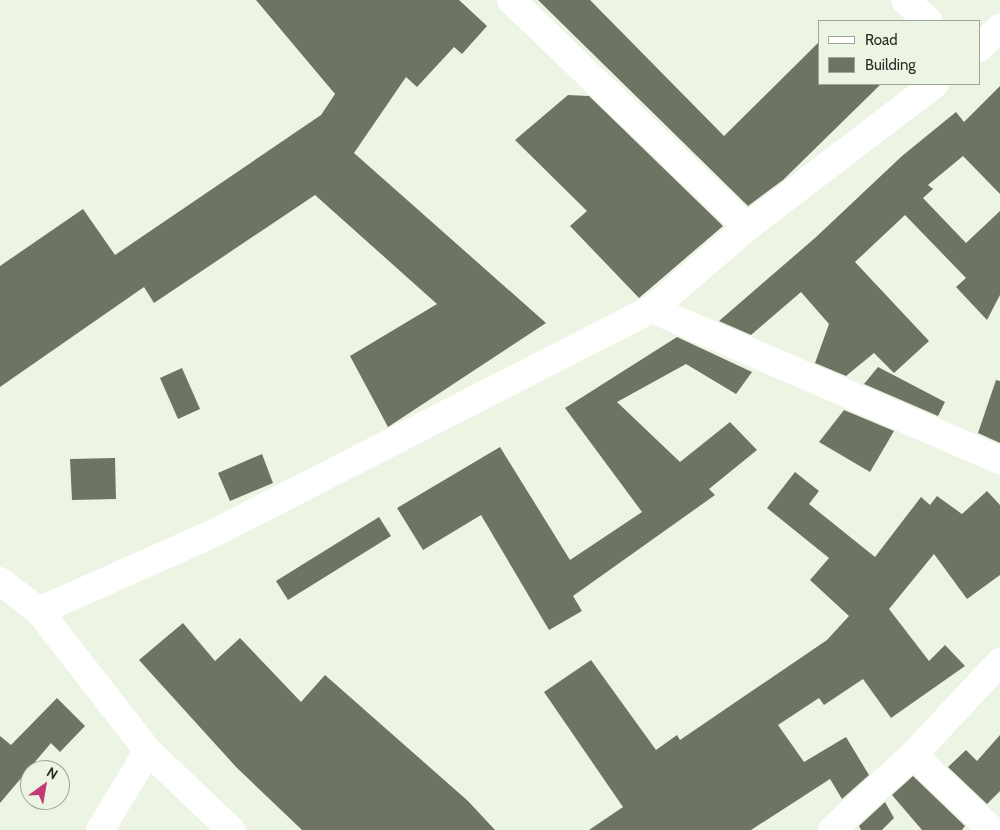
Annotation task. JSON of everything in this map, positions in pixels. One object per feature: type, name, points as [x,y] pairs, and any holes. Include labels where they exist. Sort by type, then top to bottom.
[{"type":"street","points":[[511,0],[747,227]]},
{"type":"street","points":[[905,0],[927,20]]},
{"type":"street","points":[[980,47],[1000,28]]},
{"type":"street","points":[[39,611],[212,534],[652,309],[747,227],[934,85]]},
{"type":"street","points":[[652,309],[1000,460]]},
{"type":"street","points":[[0,581],[39,611],[148,751],[231,830]]},
{"type":"street","points":[[832,830],[913,755],[1000,662]]},
{"type":"street","points":[[100,830],[148,751]]},
{"type":"street","points":[[913,755],[992,830]]},
{"type":"building","points":[[256,0],[459,0],[487,26],[462,54],[454,47],[417,87],[406,77],[354,153],[546,323],[388,427],[350,356],[437,304],[315,195],[154,303],[144,287],[0,387],[0,266],[83,209],[115,255],[321,115],[335,94]]},
{"type":"building","points":[[538,0],[590,0],[724,136],[818,43],[818,85],[880,85],[783,180],[748,206]]},
{"type":"building","points":[[1000,86],[1000,194],[963,156],[928,185],[933,189],[923,198],[966,243],[1000,211],[1000,295],[987,320],[956,287],[966,278],[905,215],[855,262],[929,341],[894,373],[874,353],[846,376],[815,363],[829,324],[801,292],[751,335],[719,321],[815,238],[902,156],[956,112],[964,122]]},
{"type":"building","points":[[568,95],[589,96],[723,226],[639,298],[570,226],[587,211],[515,140]]},
{"type":"building","points":[[677,337],[752,372],[736,394],[686,364],[617,402],[680,462],[730,422],[757,450],[709,489],[715,495],[573,596],[582,611],[549,630],[481,515],[423,550],[397,508],[500,447],[570,560],[642,512],[565,408]]},
{"type":"building","points":[[878,367],[945,402],[938,416],[864,384]]},
{"type":"building","points":[[182,368],[200,409],[178,419],[160,378]]},
{"type":"building","points":[[996,380],[1000,381],[1000,443],[978,433]]},
{"type":"building","points":[[844,410],[894,431],[870,472],[819,442]]},
{"type":"building","points":[[262,454],[273,483],[230,501],[218,473]]},
{"type":"building","points":[[115,458],[116,499],[72,500],[70,459]]},
{"type":"building","points":[[795,472],[819,491],[809,504],[875,557],[921,497],[930,505],[937,496],[962,514],[987,491],[1000,505],[1000,575],[967,599],[934,554],[889,609],[929,661],[945,645],[965,666],[891,718],[863,679],[824,705],[819,698],[778,725],[804,762],[846,737],[869,775],[842,799],[830,779],[751,830],[589,830],[623,807],[544,692],[591,660],[656,750],[677,735],[680,740],[827,640],[849,616],[810,580],[829,558],[767,508]]},
{"type":"building","points":[[379,517],[391,536],[288,600],[276,581]]},
{"type":"building","points":[[183,623],[215,661],[240,638],[301,702],[325,675],[468,801],[495,830],[302,830],[237,768],[139,660]]},
{"type":"building","points":[[57,698],[85,726],[60,752],[51,743],[37,760],[20,760],[20,779],[0,803],[0,736],[11,745]]},
{"type":"building","points":[[1000,735],[1000,791],[987,804],[948,767],[966,750],[977,761]]},
{"type":"building","points":[[913,776],[965,826],[962,830],[922,830],[892,795]]},
{"type":"building","points":[[885,802],[894,818],[882,830],[861,830],[859,826]]}]
